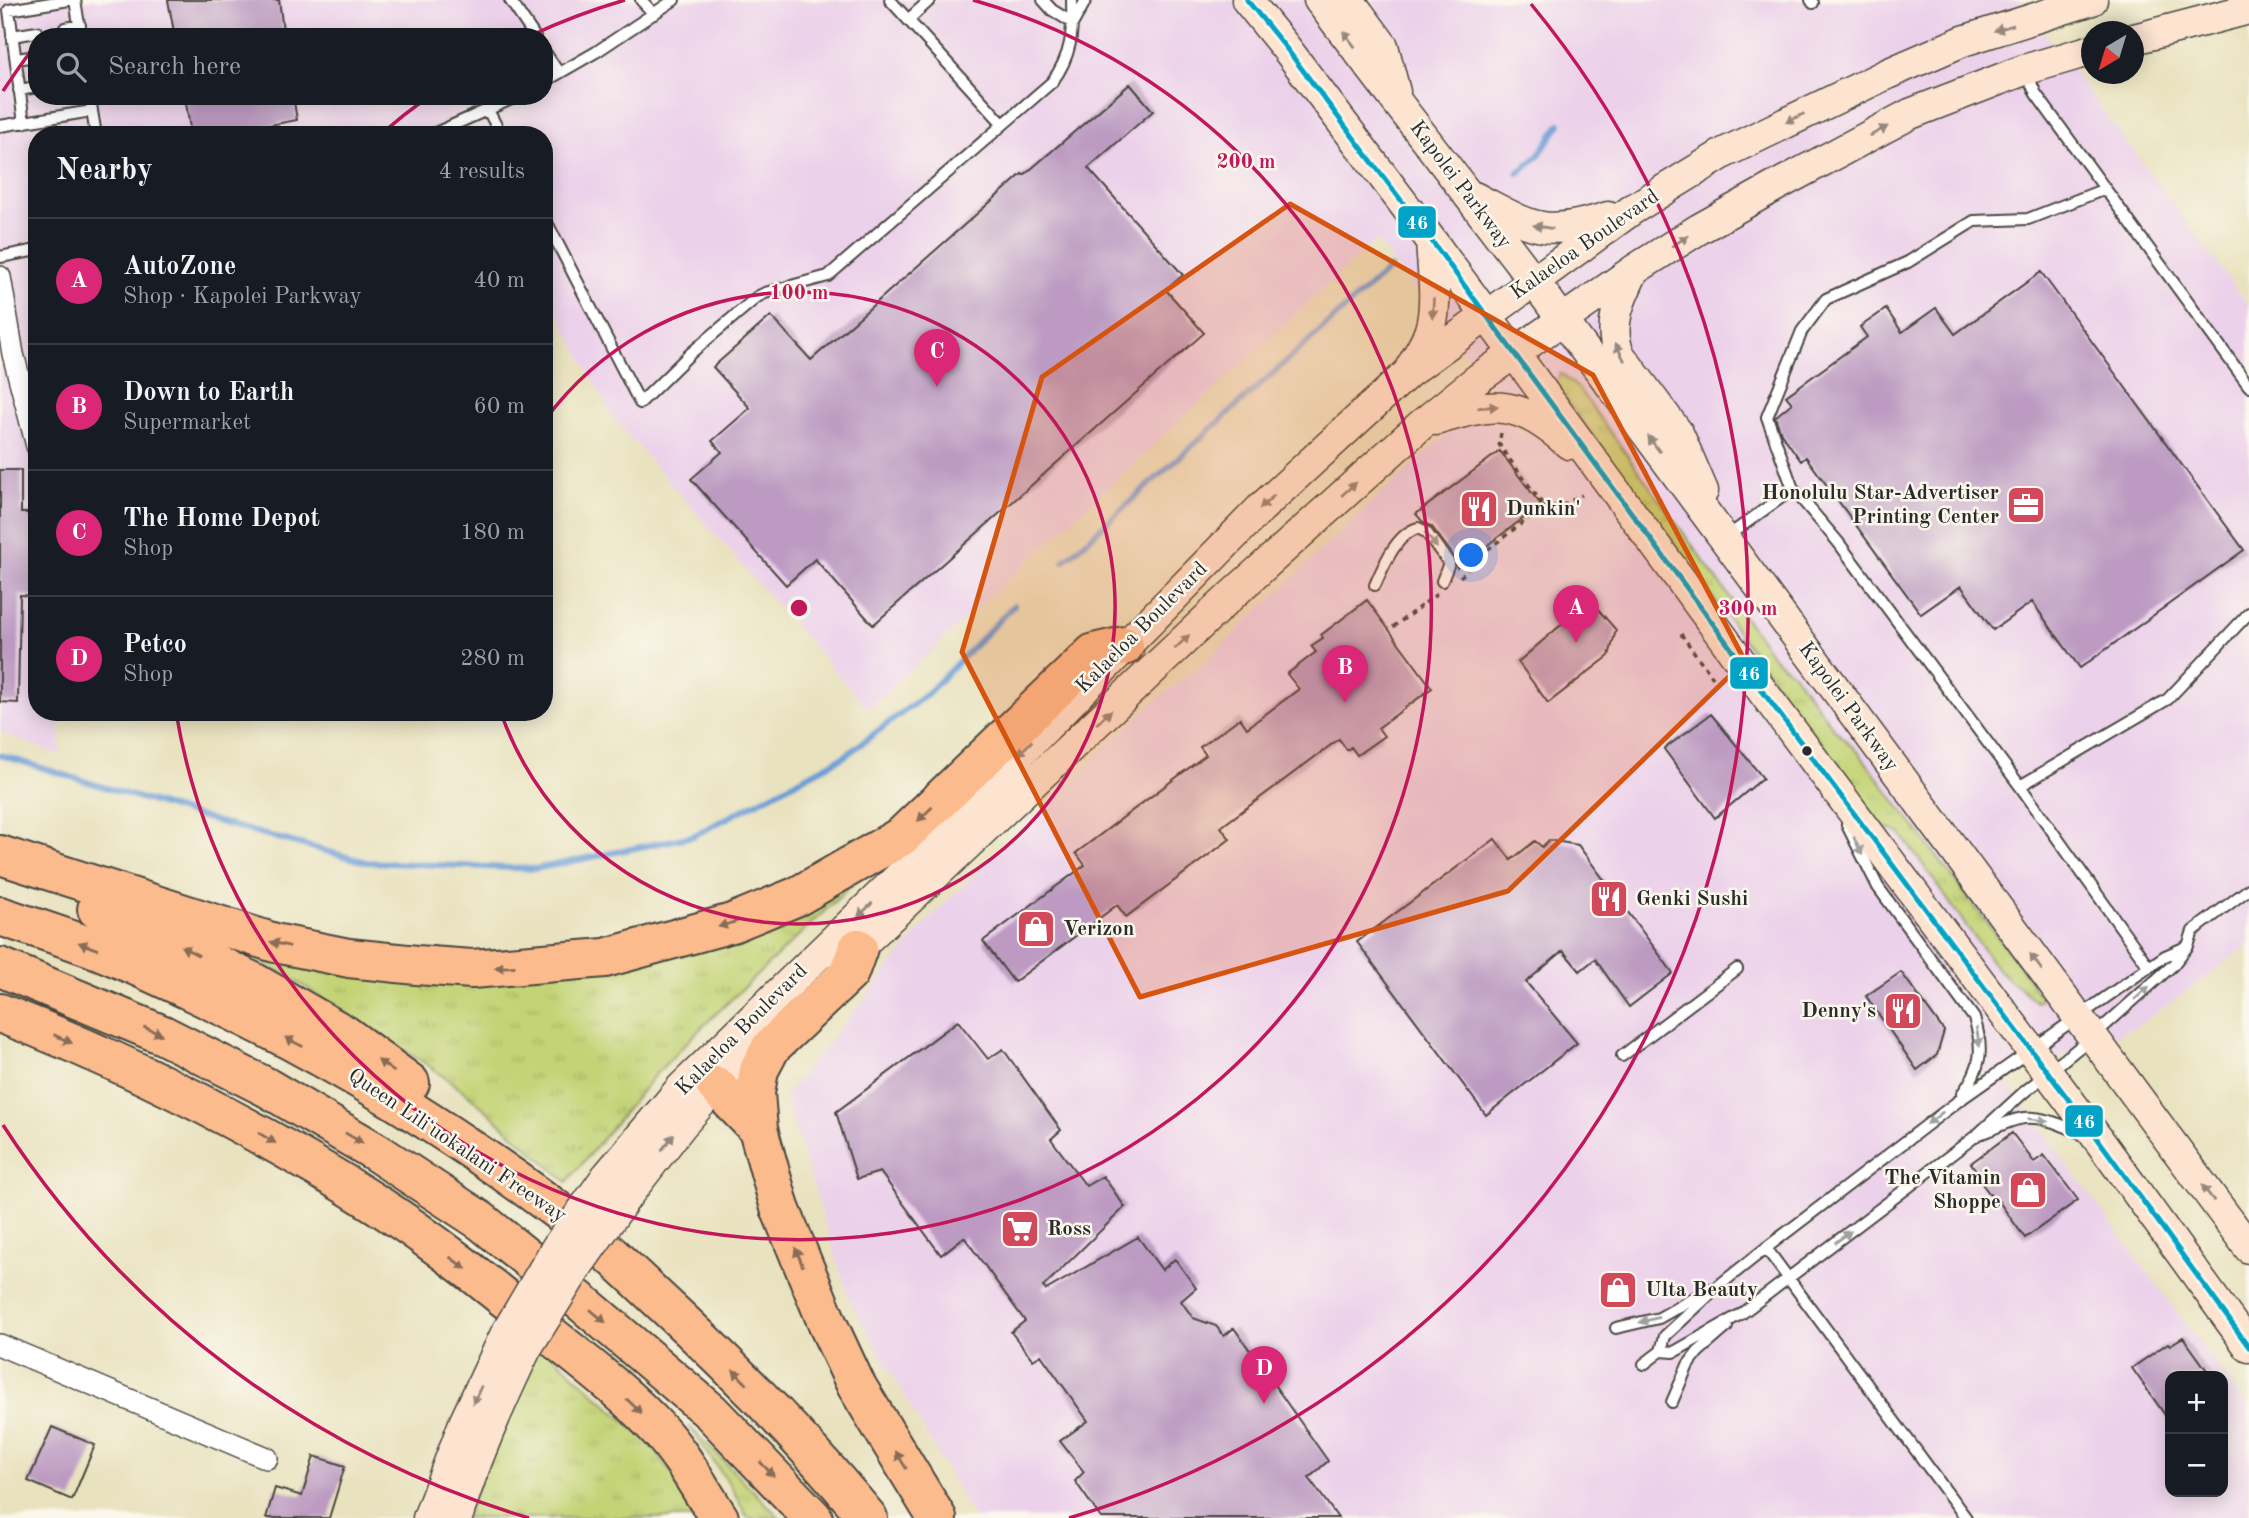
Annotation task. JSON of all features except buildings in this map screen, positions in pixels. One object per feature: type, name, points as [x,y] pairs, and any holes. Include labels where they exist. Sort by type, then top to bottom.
[{"type":"highway","points":[[0,855],[275,943],[349,958],[472,969],[605,958],[732,923],[798,896],[869,856],[902,836],[1094,653],[1124,646]]},
{"type":"highway","points":[[0,869],[152,932],[253,982],[345,1035],[500,1150],[551,1206]]},
{"type":"highway","name":"Queen Liliʻuokalani Freeway","points":[[0,916],[93,948],[156,975],[335,1063],[437,1128],[551,1206],[632,1274],[701,1338],[770,1406],[868,1518]]},
{"type":"highway","points":[[858,948],[849,973],[771,1047],[759,1070],[755,1093],[758,1129],[780,1208],[828,1325],[856,1385],[937,1518]]},
{"type":"highway","points":[[0,967],[163,1035],[266,1087],[376,1152],[481,1221],[711,1412],[813,1518]]},
{"type":"highway","points":[[0,1013],[155,1082],[257,1132],[379,1206],[488,1284],[614,1386],[661,1432],[719,1518]]},
{"type":"highway","points":[[716,1086],[758,1129]]},
{"type":"main road","points":[[1247,0],[1431,240],[2249,1346]]},
{"type":"main road","name":"Kapolei Parkway","points":[[1319,0],[1533,280],[2249,1248]]},
{"type":"main road","points":[[1349,0],[1384,46],[1398,103]]},
{"type":"main road","name":"Kalaeloa Boulevard","points":[[428,1518],[464,1423],[516,1341],[579,1264],[617,1186],[682,1087],[911,864],[1261,508],[1408,373],[1633,209],[1724,153],[1887,74],[1963,41],[2092,0]]},
{"type":"main road","points":[[2144,36],[2249,9]]},
{"type":"main road","name":"Kalaeloa Boulevard","points":[[617,1186],[681,1126],[716,1086],[858,948],[1233,594],[1422,424],[1479,378],[1634,270],[1720,217],[1910,114],[2024,70],[2081,53]]},
{"type":"main road","points":[[1464,192],[1523,223],[1556,229],[1578,226],[1633,209]]},
{"type":"main road","points":[[1408,373],[1426,342],[1432,324],[1431,240]]},
{"type":"main road","points":[[1634,270],[1616,313],[1615,343],[1619,354],[1678,433],[1724,539]]},
{"type":"main road","points":[[1422,424],[1480,407],[1504,407],[1554,430],[1600,470]]},
{"type":"main road","name":"Kalaeloa Boulevard","points":[[457,1518],[492,1421],[516,1341]]},
{"type":"street","points":[[0,277],[13,354],[28,412]]},
{"type":"street","points":[[0,1345],[267,1458]]},
{"type":"lane","points":[[24,124],[9,10],[69,0]]},
{"type":"lane","points":[[75,0],[80,28]]},
{"type":"lane","points":[[510,0],[529,28]]},
{"type":"lane","points":[[641,0],[653,14]]},
{"type":"lane","points":[[553,77],[596,52],[674,0]]},
{"type":"lane","points":[[890,0],[1003,124]]},
{"type":"lane","points":[[909,19],[930,0]]},
{"type":"lane","points":[[1043,0],[1052,10],[1073,23]]},
{"type":"lane","points":[[553,234],[640,402],[691,353],[757,297],[828,276],[1052,82],[1065,65],[1073,23],[1072,0]]},
{"type":"lane","points":[[1073,23],[1086,0]]},
{"type":"lane","points":[[65,27],[79,25]]},
{"type":"lane","points":[[12,36],[28,33]]},
{"type":"lane","points":[[16,59],[28,57]]},
{"type":"lane","points":[[553,64],[559,73]]},
{"type":"lane","points":[[2024,70],[2036,94],[2249,386]]},
{"type":"lane","points":[[19,90],[28,88]]},
{"type":"lane","points":[[91,105],[94,126]]},
{"type":"lane","points":[[452,126],[499,105]]},
{"type":"lane","points":[[488,110],[496,126]]},
{"type":"lane","points":[[0,126],[92,111]]},
{"type":"lane","points":[[2105,189],[2028,219],[1974,221],[1908,262],[1826,299],[1802,331],[1767,417],[1793,489],[1838,542],[2020,786],[2149,967]]},
{"type":"lane","points":[[0,257],[28,252]]},
{"type":"lane","points":[[1724,539],[1793,489]]},
{"type":"lane","points":[[1374,585],[1396,545],[1410,530],[1418,528],[1426,532],[1449,563],[1444,584]]},
{"type":"lane","points":[[2020,786],[2168,699],[2249,613]]},
{"type":"lane","points":[[1816,763],[1878,887],[1974,1018],[1980,1036],[1980,1061],[1974,1078],[1956,1102]]},
{"type":"lane","points":[[1644,1364],[1661,1351],[1665,1336],[1722,1283],[1766,1248],[1956,1102],[2030,1049],[2085,1027],[2173,965],[2188,946],[2193,931],[2249,889]]},
{"type":"lane","points":[[1672,1402],[1688,1365],[1741,1314],[1977,1135],[2048,1073],[2085,1027],[2149,967],[2188,946]]},
{"type":"lane","points":[[1622,1056],[1737,968]]},
{"type":"lane","points":[[1977,1135],[2018,1119],[2035,1118],[2060,1124],[2098,1139]]},
{"type":"lane","points":[[1766,1248],[1966,1518]]},
{"type":"lane","points":[[1616,1328],[1659,1318],[1722,1283]]},
{"type":"lane","points":[[1661,1351],[1674,1352],[1741,1314]]},
{"type":"path","points":[[1501,432],[1499,444],[1544,506]]},
{"type":"path","points":[[1456,580],[1465,573],[1469,564],[1544,506],[1561,506],[1582,495]]},
{"type":"path","points":[[1393,627],[1444,584]]},
{"type":"path","points":[[1681,634],[1713,678]]},
{"type":"highlighted area","points":[[1290,204],[1593,375],[1745,661],[1508,891],[1140,997],[962,652],[1042,377]]},
{"type":"shaded area","points":[[0,0],[2020,0],[2249,306],[2249,945],[2137,1027],[2003,1078],[2221,1371],[2165,1371],[2165,1497],[2228,1497],[2228,1381],[2249,1409],[2249,1518],[974,1518],[849,1299],[785,1096],[933,915],[1148,707],[1205,662],[1448,433],[1476,420],[1501,420],[1529,434],[1376,240],[868,709],[613,418],[553,303],[553,126],[28,126],[28,721],[60,721],[60,755],[0,732]]},
{"type":"green space","points":[[1560,373],[1579,389],[1774,658],[1793,673],[1835,730],[1859,753],[2042,999],[2037,1002],[1997,969],[1901,834],[1881,825],[1556,386]]},
{"type":"green space","points":[[873,865],[653,1077],[567,1182],[470,1096],[429,1066],[291,978],[200,931],[502,973]]},
{"type":"green space","points":[[536,1340],[652,1446],[704,1518],[465,1518]]},
{"type":"green space","points":[[689,1426],[780,1518],[748,1518],[730,1485]]},
{"type":"waterway","points":[[1518,173],[1538,156],[1560,124]]},
{"type":"waterway","points":[[1064,561],[1390,268]]},
{"type":"waterway","points":[[0,755],[211,820],[366,862],[535,869],[693,836],[845,756],[928,693],[1014,605]]},
{"type":"transit line","name":"46","points":[[1247,0],[1431,240],[1766,696],[2098,1139],[2249,1347]]},
{"type":"place","name":"The Home Depot","points":[[937,387]]},
{"type":"place","name":"Honolulu Star-Advertiser Printing Center","points":[[2026,505]]},
{"type":"place","name":"Dunkin'","points":[[1479,509]]},
{"type":"place","name":"AutoZone","points":[[1576,643]]},
{"type":"place","name":"Down to Earth","points":[[1345,703]]},
{"type":"place","name":"Genki Sushi","points":[[1609,899]]},
{"type":"place","name":"Verizon","points":[[1036,929]]},
{"type":"place","name":"Denny's","points":[[1903,1011]]},
{"type":"place","name":"The Vitamin Shoppe","points":[[2028,1190]]},
{"type":"place","name":"Ross","points":[[1020,1229]]},
{"type":"place","name":"Ulta Beauty","points":[[1618,1290]]},
{"type":"place","name":"Petco","points":[[1264,1404]]}]
